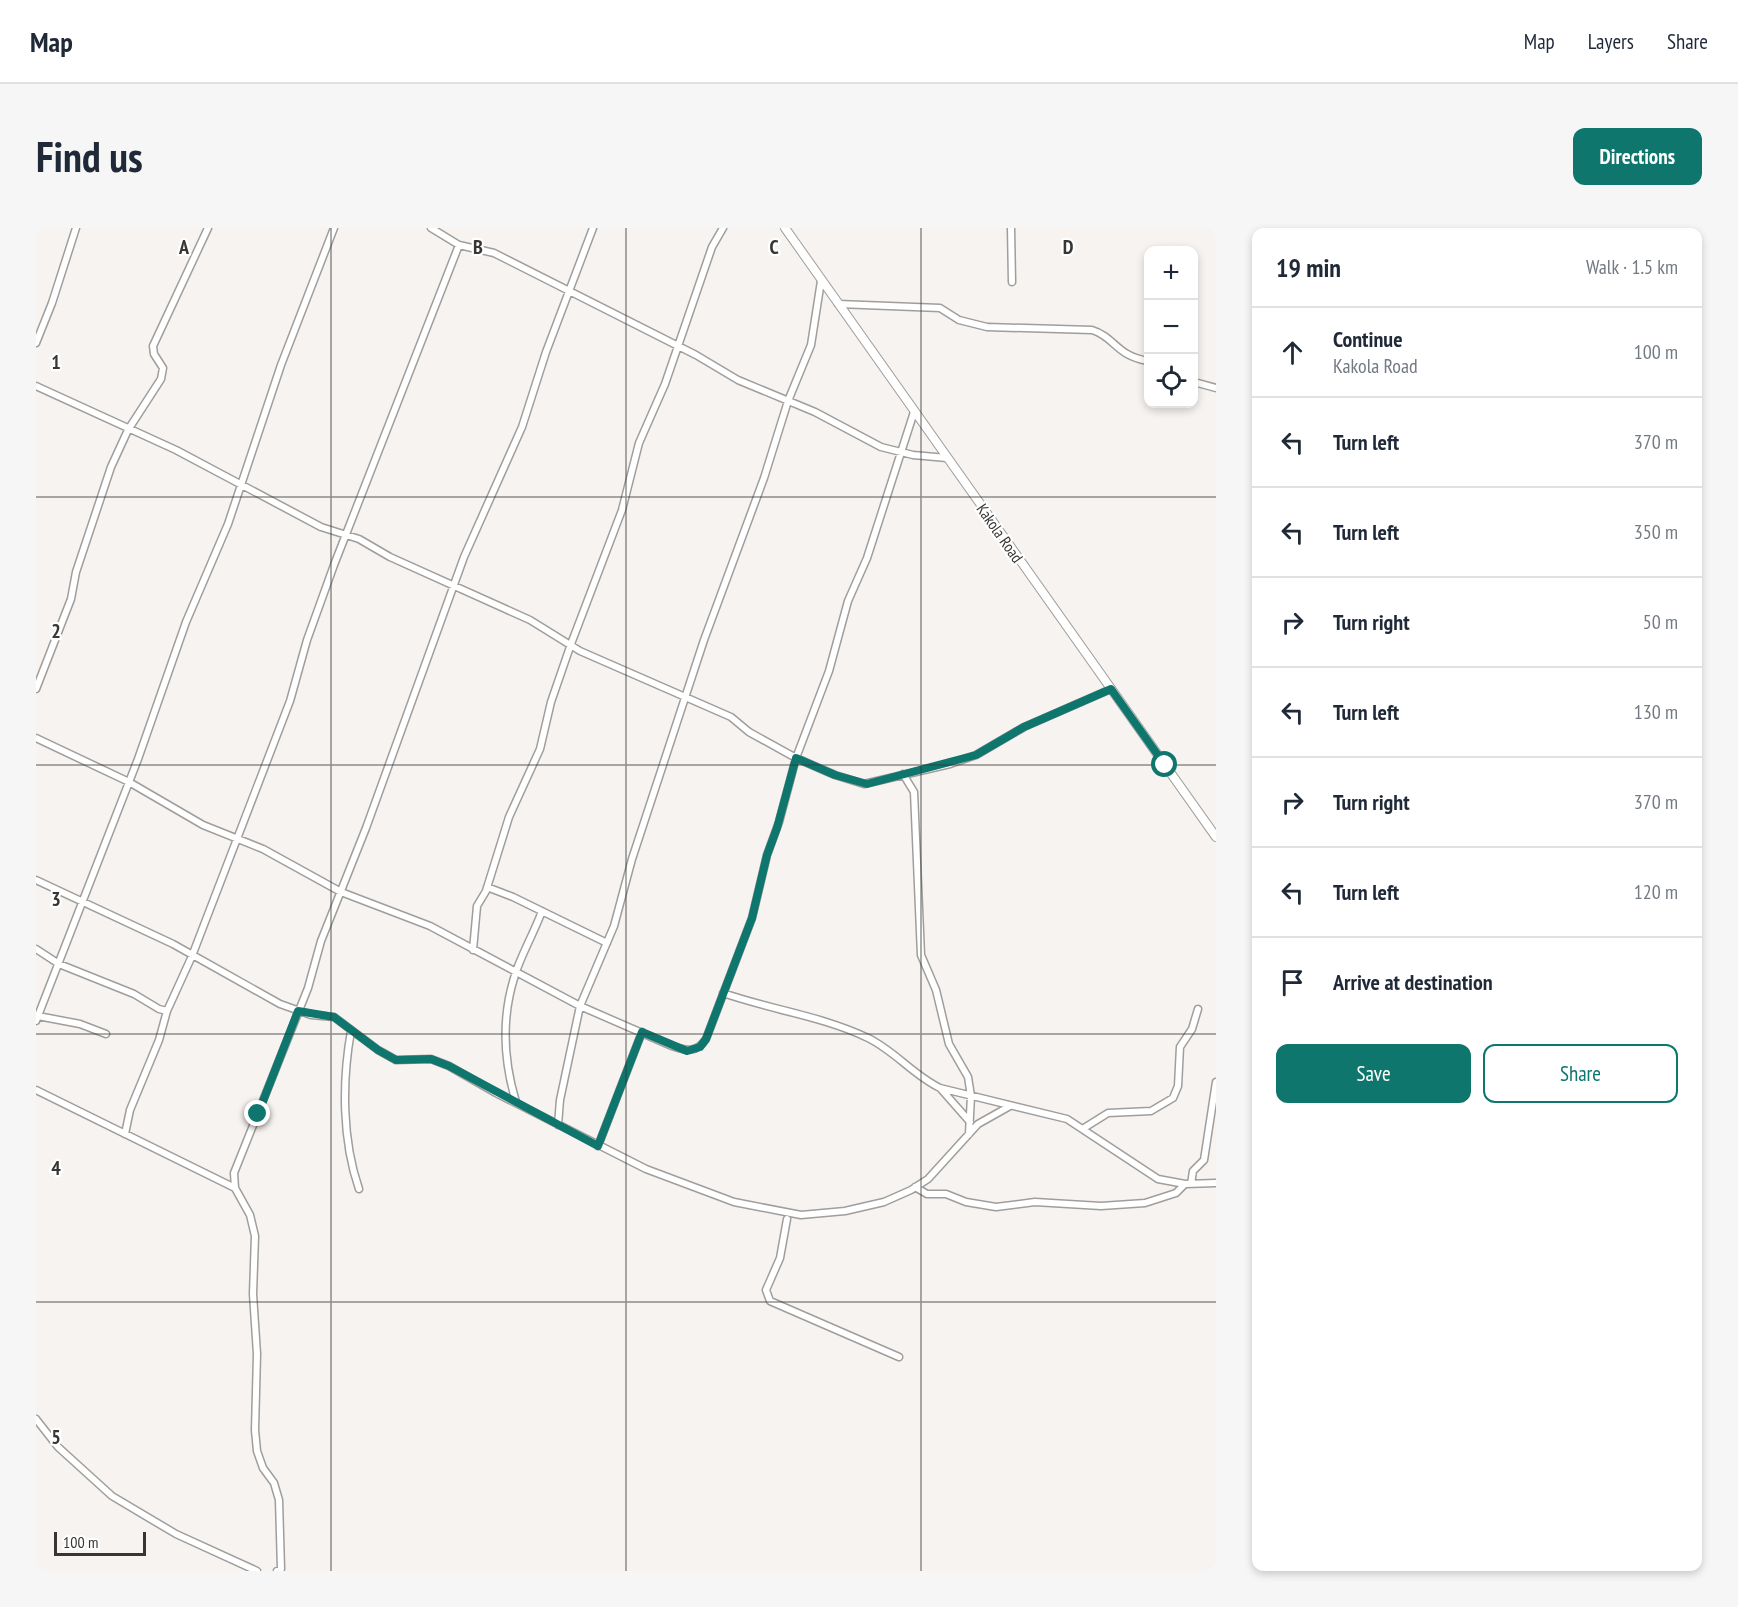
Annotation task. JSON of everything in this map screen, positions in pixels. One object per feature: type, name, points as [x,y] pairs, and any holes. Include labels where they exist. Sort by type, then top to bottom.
[{"type":"main road","name":"Kakola Road","points":[[785,228],[821,282],[1216,837]]},
{"type":"street","points":[[36,343],[52,303],[76,228]]},
{"type":"street","points":[[36,689],[71,599],[76,572],[111,467],[128,430],[161,379],[163,368],[154,354],[153,346],[208,228]]},
{"type":"street","points":[[106,1034],[80,1024],[37,1019],[129,782],[167,671],[228,524],[281,365],[334,228]]},
{"type":"street","points":[[431,228],[459,245],[494,253],[676,345],[738,380],[788,400],[881,447],[898,452],[947,458]]},
{"type":"street","points":[[278,1571],[281,1569],[279,1500],[274,1483],[263,1468],[257,1451],[255,1430],[256,1354],[252,1294],[255,1236],[250,1215],[235,1188],[233,1178],[314,969],[321,941],[455,587],[464,557],[522,427],[568,290],[593,228]]},
{"type":"street","points":[[473,950],[475,912],[487,887],[509,817],[540,748],[551,702],[614,532],[639,443],[664,384],[712,247],[723,228]]},
{"type":"street","points":[[1011,228],[1012,282]]},
{"type":"street","points":[[125,1134],[130,1110],[290,701],[307,640],[346,534],[459,245]]},
{"type":"street","points":[[558,1125],[560,1100],[580,1006],[607,943],[704,640],[764,478],[788,400],[811,345],[821,282]]},
{"type":"street","points":[[838,304],[940,308],[959,320],[987,327],[1092,330],[1104,335],[1128,356],[1144,360]]},
{"type":"street","points":[[1198,383],[1216,388]]},
{"type":"street","points":[[36,386],[176,450],[321,527],[346,534],[455,587],[530,620],[571,644],[731,717],[749,732],[796,758],[835,775],[864,784],[976,755],[1024,727],[1111,689]]},
{"type":"street","points":[[36,738],[129,782],[203,825],[263,849],[341,892],[430,926],[580,1006],[681,1049],[697,1049],[706,1039],[752,918],[767,855],[777,828],[796,758],[829,671],[850,596],[867,558],[898,452],[914,412]]},
{"type":"street","points":[[903,774],[914,792],[921,955],[936,990],[949,1044],[968,1077],[971,1096],[969,1134]]},
{"type":"street","points":[[36,880],[82,904],[123,919],[298,1011],[334,1017],[378,1050],[396,1060],[437,1061],[646,1169],[734,1202],[801,1215],[846,1211],[884,1202],[928,1179],[986,1118],[1010,1106]]},
{"type":"street","points":[[487,887],[607,943]]},
{"type":"street","points":[[516,1102],[508,1076],[505,1052],[507,1011],[515,973],[542,911]]},
{"type":"street","points":[[36,949],[59,964],[134,994],[159,1010],[168,1011]]},
{"type":"street","points":[[723,993],[763,1006],[807,1014],[869,1039],[926,1081],[940,1088],[1010,1106],[1053,1114],[1084,1128],[1158,1179],[1188,1184],[1216,1183]]},
{"type":"street","points":[[1084,1128],[1108,1113],[1151,1111],[1173,1098],[1178,1086],[1180,1047],[1192,1029],[1198,1009]]},
{"type":"street","points":[[351,1030],[345,1076],[352,1166],[359,1189]]},
{"type":"street","points":[[598,1146],[642,1032]]},
{"type":"street","points":[[915,1187],[927,1194],[946,1194],[966,1202],[996,1207],[1035,1202],[1101,1206],[1155,1201],[1176,1193],[1188,1184],[1193,1171],[1204,1160],[1216,1082]]},
{"type":"street","points":[[940,1088],[970,1122]]},
{"type":"street","points":[[36,1090],[235,1188]]},
{"type":"street","points":[[787,1219],[780,1258],[766,1290],[770,1301],[899,1357]]},
{"type":"street","points":[[36,1419],[58,1447],[112,1496],[176,1534],[257,1571]]},
{"type":"route","points":[[258,1114],[298,1011],[311,1015],[334,1017],[378,1050],[396,1060],[431,1059],[449,1066],[598,1146],[642,1032],[687,1051],[697,1049],[706,1039],[752,918],[761,888],[767,855],[777,828],[796,758],[835,775],[867,784],[950,764],[976,755],[1024,727],[1111,689],[1165,765]]}]
